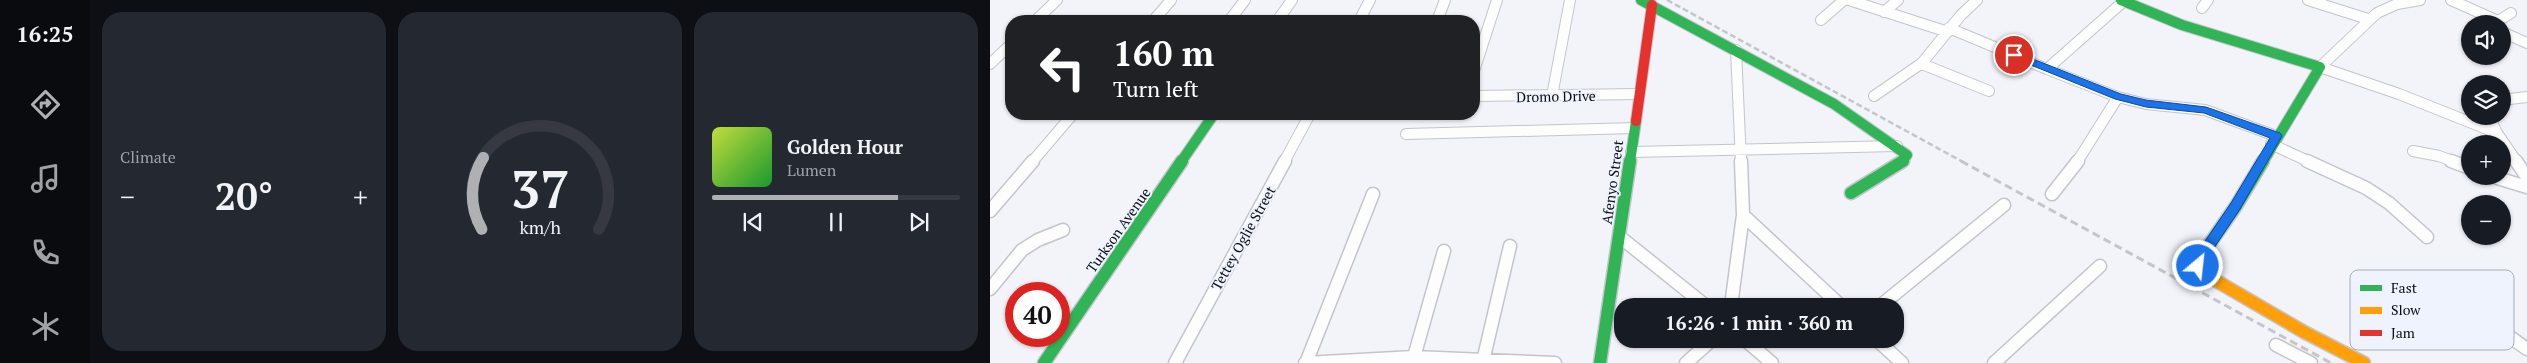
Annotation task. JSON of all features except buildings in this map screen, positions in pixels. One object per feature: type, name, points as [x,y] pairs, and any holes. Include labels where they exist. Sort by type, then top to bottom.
[{"type":"street","points":[[1041,15],[1057,0]]},
{"type":"street","points":[[1158,15],[1171,0]]},
{"type":"street","points":[[1234,15],[1245,0]]},
{"type":"street","points":[[1281,15],[1292,0]]},
{"type":"street","points":[[1362,15],[1370,0]]},
{"type":"street","points":[[1439,15],[1445,0]]},
{"type":"street","points":[[1480,52],[1497,0]]},
{"type":"street","points":[[1552,96],[1570,0]]},
{"type":"street","points":[[1822,20],[1844,0]]},
{"type":"street","points":[[1850,0],[1884,12],[1948,30],[2118,97],[2146,104],[2206,110],[2274,140],[2366,188],[2389,203],[2427,237]]},
{"type":"street","points":[[1884,12],[1898,0]]},
{"type":"street","points":[[1874,96],[1922,64],[1957,16],[1977,0]]},
{"type":"street","points":[[2308,0],[2368,18]]},
{"type":"street","points":[[2364,363],[2201,272],[2198,262],[2236,206],[2274,140],[2320,67],[2368,18],[2384,9],[2420,0]]},
{"type":"street","points":[[2451,0],[2483,15]]},
{"type":"street","points":[[2047,69],[2122,1],[2176,23],[2320,67],[2399,94],[2497,133]]},
{"type":"street","points":[[1646,3],[1834,104],[1897,146],[1907,155],[1904,160],[1851,193]]},
{"type":"street","name":"Afenyo Street","points":[[1600,363],[1635,128],[1646,3]]},
{"type":"street","points":[[2507,15],[2511,12]]},
{"type":"street","points":[[2511,36],[2527,44]]},
{"type":"street","points":[[990,63],[1005,49]]},
{"type":"street","points":[[1732,298],[1743,216],[1742,150],[1736,50]]},
{"type":"street","points":[[1922,64],[1989,91]]},
{"type":"street","name":"Dromo Drive","points":[[1480,96],[1638,94]]},
{"type":"street","points":[[2052,194],[2085,152],[2118,97]]},
{"type":"street","points":[[2511,99],[2527,97]]},
{"type":"street","points":[[990,211],[1068,120]]},
{"type":"street","name":"Turkson Avenue","points":[[1044,363],[1210,120]]},
{"type":"street","name":"Tettey Oglie Street","points":[[1175,363],[1307,120]]},
{"type":"street","points":[[2493,125],[2527,177]]},
{"type":"street","points":[[1406,134],[1635,128]]},
{"type":"street","points":[[1631,152],[1897,146]]},
{"type":"street","points":[[2413,151],[2439,156],[2461,165]]},
{"type":"street","points":[[2511,182],[2527,187]]},
{"type":"street","points":[[1373,194],[1305,363],[1388,361],[1414,357],[1555,363]]},
{"type":"street","points":[[1890,298],[2004,205]]},
{"type":"street","points":[[1743,216],[1832,298]]},
{"type":"street","points":[[990,289],[1022,250],[1038,240],[1063,230]]},
{"type":"street","points":[[1620,238],[1696,298]]},
{"type":"street","points":[[1483,361],[1510,246]]},
{"type":"street","points":[[1414,357],[1444,251]]},
{"type":"street","points":[[1994,363],[2100,266]]},
{"type":"street","points":[[2514,340],[2527,349]]},
{"type":"street","points":[[2276,345],[2312,363]]},
{"type":"street","points":[[1686,363],[1703,348]]},
{"type":"street","points":[[1754,348],[1772,363]]},
{"type":"street","points":[[1886,348],[1902,363]]},
{"type":"railway","points":[[1667,0],[1963,162]]},
{"type":"railway","points":[[1961,161],[2331,363]]},
{"type":"traffic: fast","points":[[1641,0],[1834,104],[1907,155],[1904,160],[1851,193]]},
{"type":"traffic: fast","points":[[2121,0],[2182,25],[2320,67],[2236,206],[2197,262],[2198,265]]},
{"type":"traffic: fast","points":[[1044,363],[1210,120]]},
{"type":"traffic: fast","points":[[1600,363],[1636,121]]},
{"type":"traffic: slow","points":[[2198,265],[2201,272],[2304,332],[2364,363]]},
{"type":"traffic: jam","points":[[1636,121],[1652,5]]},
{"type":"route","points":[[2014,55],[2118,97],[2146,104],[2206,110],[2222,114],[2276,136],[2236,206],[2198,262],[2198,266]]}]
